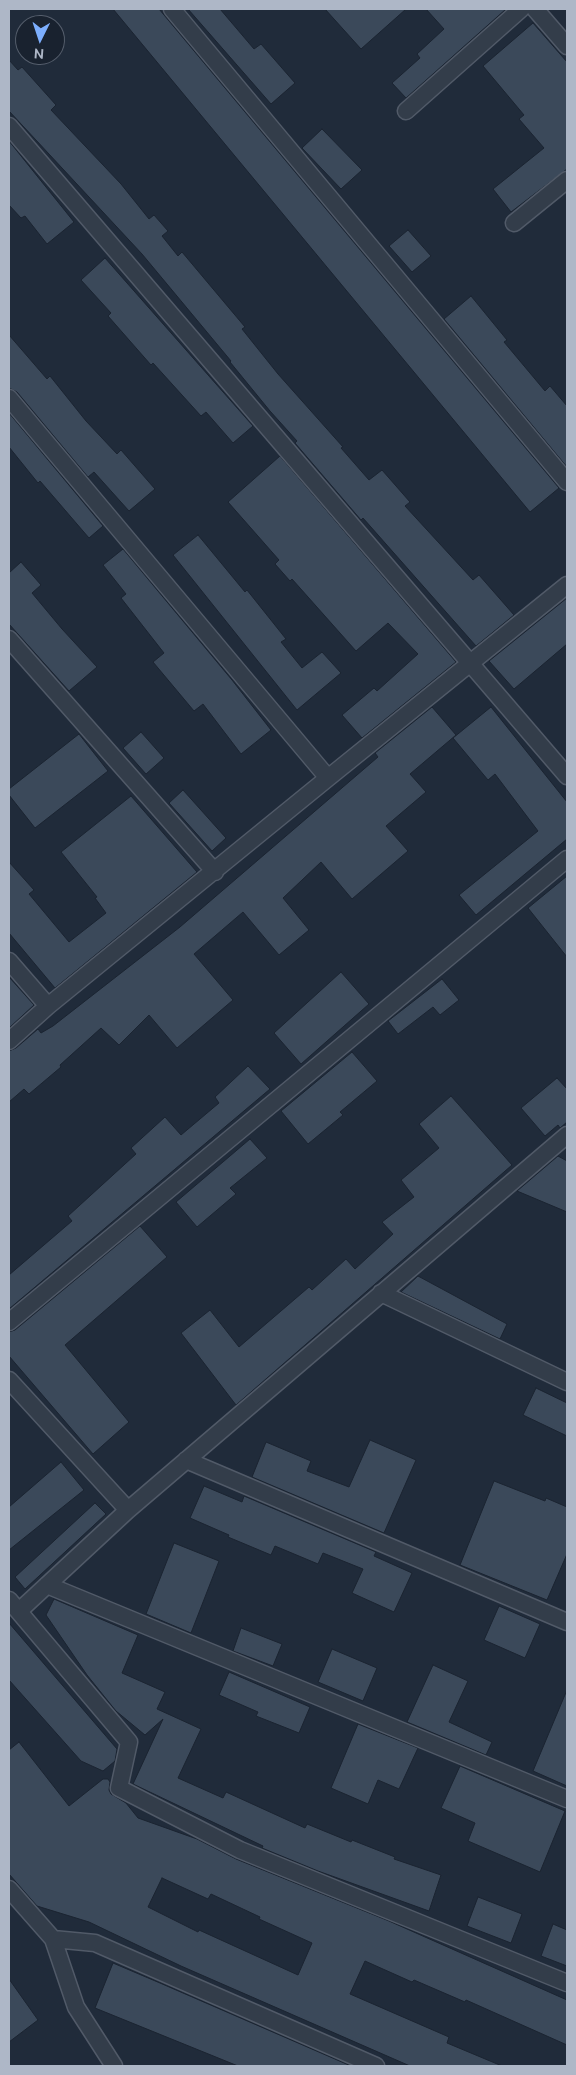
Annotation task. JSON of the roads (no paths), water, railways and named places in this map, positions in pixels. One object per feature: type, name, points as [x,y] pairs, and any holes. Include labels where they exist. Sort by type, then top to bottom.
[{"type":"street","points":[[172,9],[567,482]]},
{"type":"street","points":[[406,111],[521,9]]},
{"type":"street","points":[[545,12],[567,46]]},
{"type":"street","points":[[9,126],[472,662],[567,776]]},
{"type":"street","points":[[514,223],[567,180]]},
{"type":"street","points":[[9,398],[328,778]]},
{"type":"street","points":[[9,1041],[48,1006],[567,585]]},
{"type":"street","points":[[9,639],[214,872]]},
{"type":"street","points":[[9,1322],[567,859]]},
{"type":"street","points":[[9,961],[48,1006]]},
{"type":"street","points":[[563,1144],[381,1293],[128,1510],[47,1585],[14,1606],[129,1742],[119,1788],[240,1850],[567,1982]]},
{"type":"street","points":[[381,1293],[567,1382]]},
{"type":"street","points":[[9,1380],[128,1510]]},
{"type":"street","points":[[186,1460],[567,1622]]},
{"type":"street","points":[[47,1585],[567,1799]]},
{"type":"street","points":[[9,1889],[53,1939],[76,2007],[114,2066]]},
{"type":"street","points":[[53,1939],[95,1943],[376,2066]]}]
